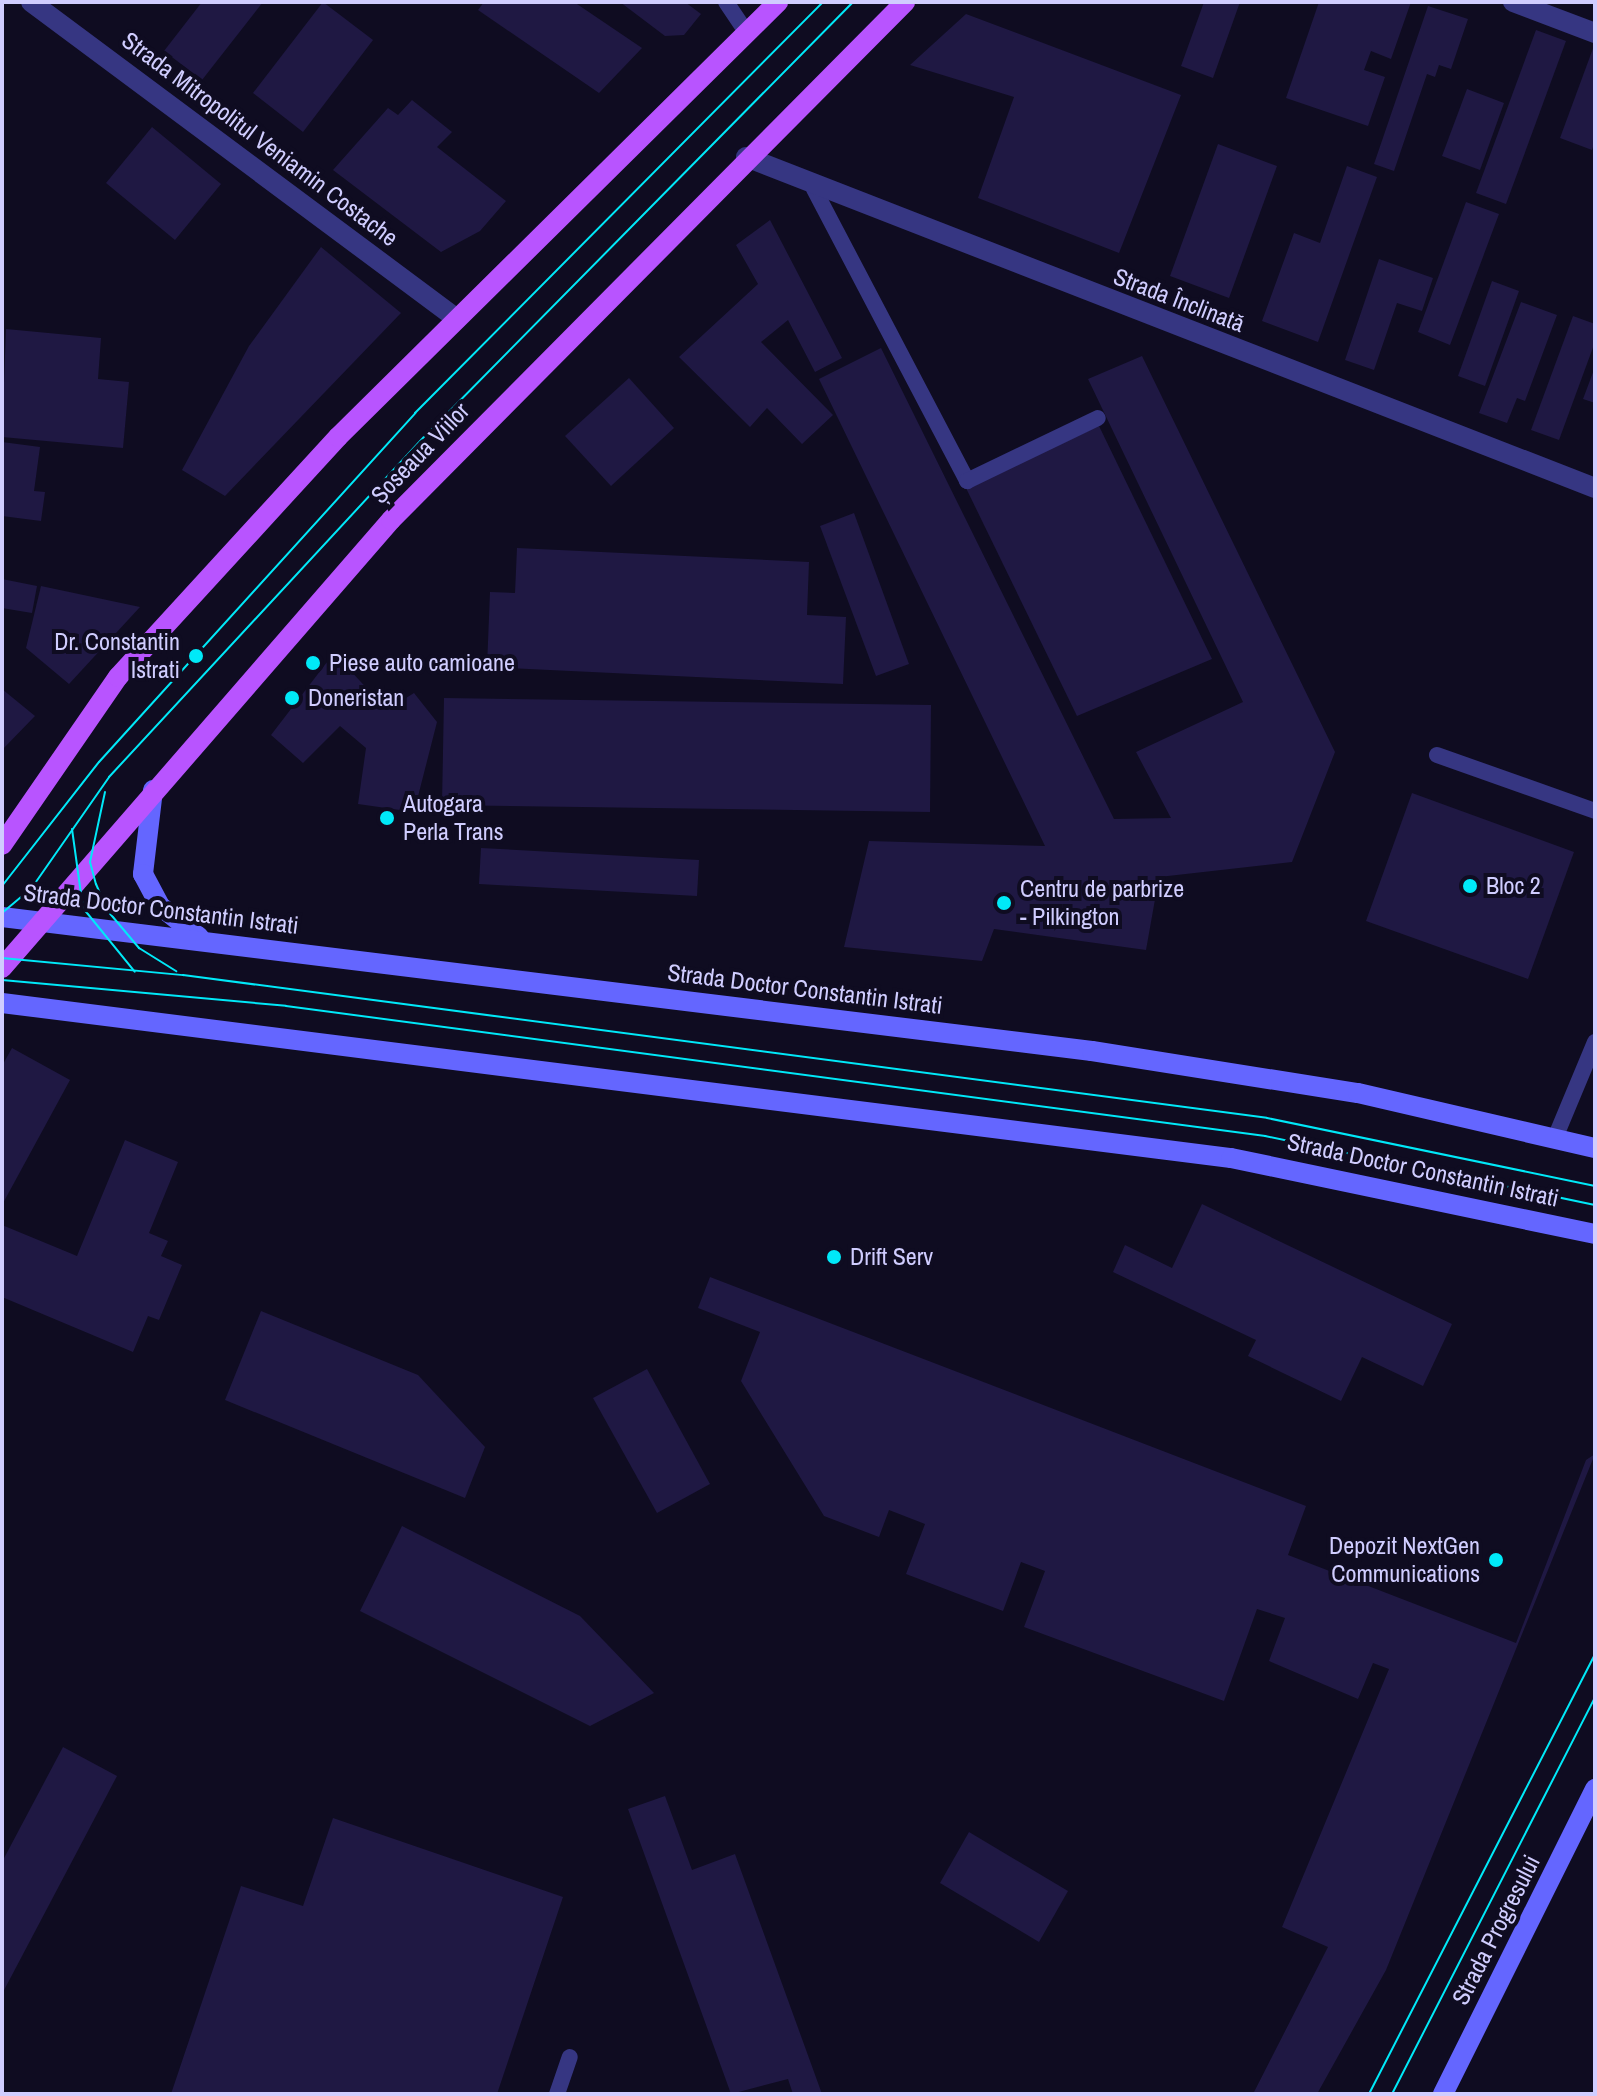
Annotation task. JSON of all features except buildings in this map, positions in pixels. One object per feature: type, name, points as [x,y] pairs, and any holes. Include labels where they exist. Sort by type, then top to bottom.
[{"type":"main road","points":[[2,845],[118,677],[457,319],[778,2]]},
{"type":"main road","name":"Șoseaua Viilor","points":[[2,968],[37,921],[391,520],[746,157],[905,2]]},
{"type":"main road","points":[[153,790],[143,874],[171,918],[205,942]]},
{"type":"main road","name":"Strada Doctor Constantin Istrati","points":[[2,917],[1121,1055],[1358,1093],[1595,1148]]},
{"type":"main road","name":"Strada Doctor Constantin Istrati","points":[[2,1003],[1231,1158],[1595,1234]]},
{"type":"main road","name":"Strada Progresului","points":[[1443,2094],[1595,1789]]},
{"type":"street","name":"Strada Mitropolitul Veniamin Costache","points":[[31,2],[457,319]]},
{"type":"street","points":[[1513,2],[1595,33]]},
{"type":"street","name":"Strada Înclinată","points":[[746,157],[814,189],[1595,488]]},
{"type":"lane","points":[[726,2],[747,33]]},
{"type":"lane","points":[[814,189],[967,481],[1098,418]]},
{"type":"lane","points":[[1437,755],[1595,811]]},
{"type":"lane","points":[[1555,1138],[1595,1042]]},
{"type":"lane","points":[[557,2094],[570,2057]]},
{"type":"tram line","points":[[2,886],[99,762],[415,413],[823,2]]},
{"type":"tram line","points":[[2,913],[31,889],[109,777],[429,432],[853,2]]},
{"type":"tram line","points":[[105,792],[90,862],[96,884],[107,910],[139,948],[176,971]]},
{"type":"tram line","points":[[72,829],[83,908],[135,972]]},
{"type":"tram line","points":[[2,958],[183,975],[1267,1118],[1595,1186]]},
{"type":"tram line","points":[[2,980],[286,1006],[1265,1136],[1595,1205]]},
{"type":"tram line","points":[[1369,2094],[1595,1654]]},
{"type":"tram line","points":[[1392,2094],[1595,1698]]},
{"type":"place","name":"Dr. Constantin Istrati","points":[[196,656]]},
{"type":"place","name":"Piese auto camioane","points":[[313,663]]},
{"type":"place","name":"Doneristan","points":[[292,698]]},
{"type":"place","name":"Autogara Perla Trans","points":[[387,818]]},
{"type":"place","name":"Bloc 2","points":[[1470,886]]},
{"type":"place","name":"Centru de parbrize - Pilkington","points":[[1004,903]]},
{"type":"place","name":"Drift Serv","points":[[834,1257]]},
{"type":"place","name":"Depozit NextGen Communications","points":[[1496,1560]]}]
